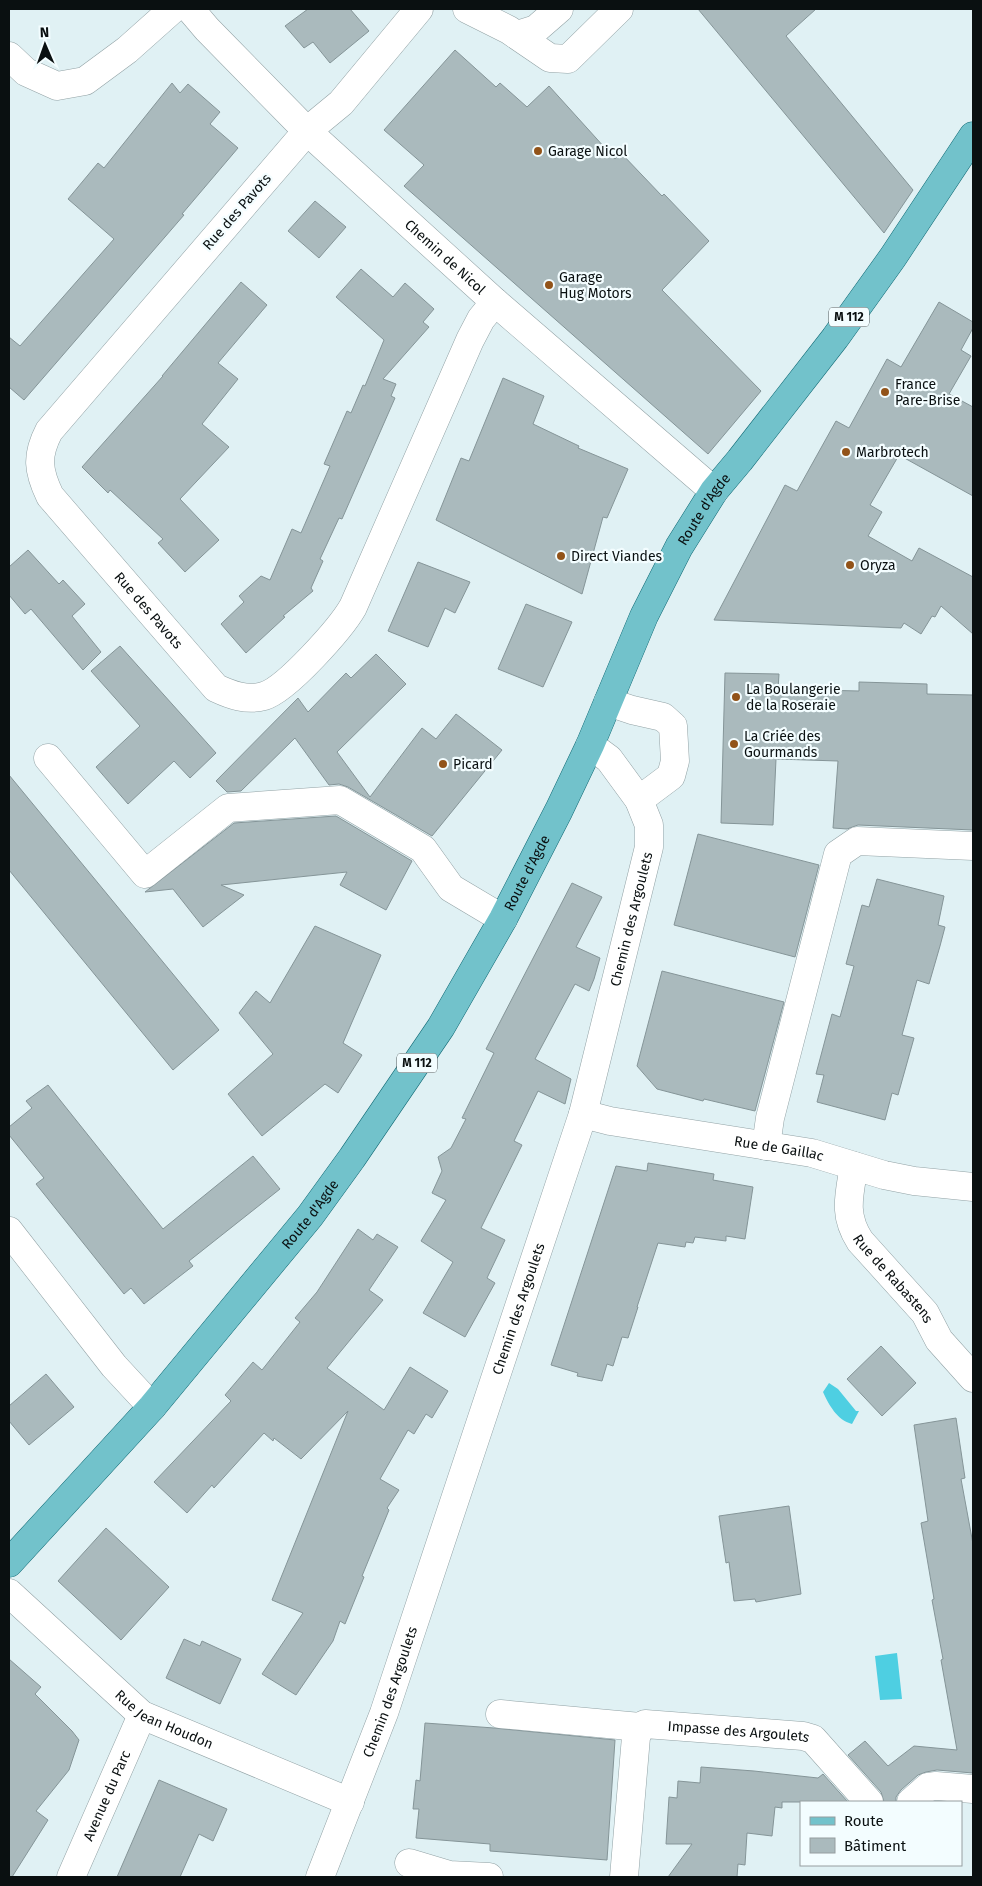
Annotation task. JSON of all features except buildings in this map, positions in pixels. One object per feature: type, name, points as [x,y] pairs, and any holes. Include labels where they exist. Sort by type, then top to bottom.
[{"type":"main road","name":"Route d'Agde","points":[[9,1563],[152,1407],[310,1216],[442,1027],[502,919],[559,810],[590,745],[644,616],[674,555],[714,491],[835,338],[893,257],[973,136]]},
{"type":"street","points":[[9,56],[26,72],[57,86],[85,82],[127,50],[173,9]]},
{"type":"street","name":"Chemin de Nicol","points":[[190,9],[207,29],[307,131],[495,302],[714,491]]},
{"type":"street","name":"Rue des Pavots","points":[[419,9],[341,103],[307,131],[54,424],[42,443],[39,454],[43,481],[50,496],[216,688],[231,695],[248,698],[263,696],[277,690],[346,620],[470,340],[481,319],[495,302]]},
{"type":"street","points":[[467,9],[516,35],[550,58],[568,59],[619,9]]},
{"type":"street","points":[[516,35],[536,29],[559,9]]},
{"type":"street","points":[[608,702],[663,717],[673,726],[675,761],[671,776],[639,800]]},
{"type":"street","name":"Chemin des Argoulets","points":[[320,1877],[384,1713],[583,1114],[649,846],[649,825],[639,800],[609,759],[590,745]]},
{"type":"street","points":[[48,758],[145,874],[228,808],[340,800],[423,849],[451,888],[502,919]]},
{"type":"street","points":[[766,1146],[770,1118],[838,854],[857,841],[973,846]]},
{"type":"street","name":"Rue de Gaillac","points":[[583,1114],[610,1121],[812,1153],[914,1181],[973,1187]]},
{"type":"street","name":"Rue de Rabastens","points":[[854,1166],[848,1214],[852,1228],[860,1241],[925,1313],[939,1340],[973,1378]]},
{"type":"street","points":[[9,1231],[114,1366],[152,1407]]},
{"type":"street","name":"Rue Jean Houdon","points":[[9,1593],[142,1715],[350,1802]]},
{"type":"street","name":"Impasse des Argoulets","points":[[500,1714],[640,1727],[645,1724],[654,1724],[803,1736],[813,1739],[820,1745],[868,1801]]},
{"type":"street","name":"Avenue du Parc","points":[[71,1877],[142,1715]]},
{"type":"street","points":[[624,1877],[636,1737],[640,1727]]},
{"type":"street","points":[[912,1801],[928,1787],[973,1789]]},
{"type":"street","points":[[408,1863],[449,1875],[489,1877]]},
{"type":"water","points":[[829,1383],[838,1389],[856,1411],[859,1411],[852,1424],[838,1416],[828,1402],[823,1392]]},
{"type":"water","points":[[897,1653],[902,1699],[880,1700],[875,1656]]},
{"type":"place","name":"Garage Nicol","points":[[538,151]]},
{"type":"place","name":"Garage Hug Motors","points":[[549,285]]},
{"type":"place","name":"France Pare-Brise","points":[[885,392]]},
{"type":"place","name":"Marbrotech","points":[[846,452]]},
{"type":"place","name":"Direct Viandes","points":[[561,556]]},
{"type":"place","name":"Oryza","points":[[850,565]]},
{"type":"place","name":"La Boulangerie de la Roseraie","points":[[736,697]]},
{"type":"place","name":"La Criée des Gourmands","points":[[734,744]]},
{"type":"place","name":"Picard","points":[[443,764]]}]
